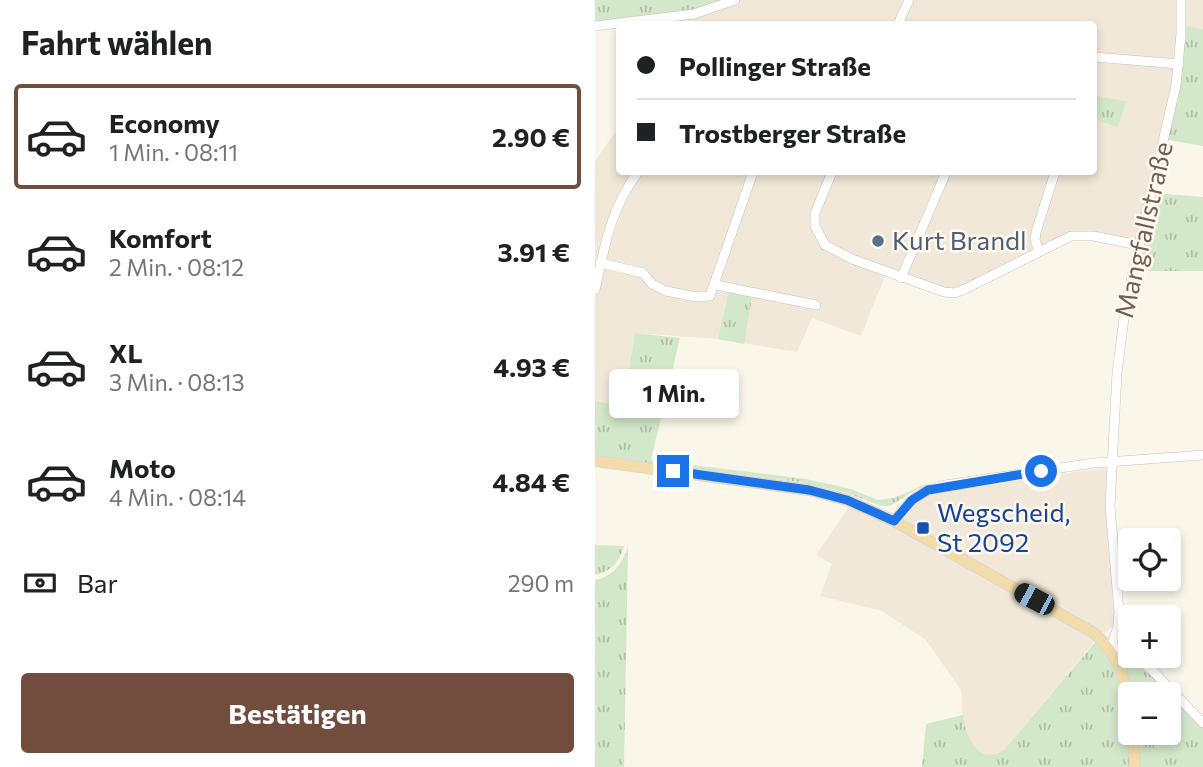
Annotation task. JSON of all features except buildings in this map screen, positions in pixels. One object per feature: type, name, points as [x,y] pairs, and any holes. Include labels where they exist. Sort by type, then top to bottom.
[{"type":"main road","points":[[595,461],[809,490],[847,500],[894,521],[1087,628],[1110,649],[1122,670],[1124,682]]},
{"type":"main road","points":[[1134,745],[1135,767]]},
{"type":"street","points":[[636,21],[694,14],[736,0]]},
{"type":"street","points":[[901,21],[909,0]]},
{"type":"street","name":"Mangfallstraße","points":[[1110,649],[1118,627],[1119,612],[1111,516],[1120,346],[1138,245],[1165,140],[1179,64],[1181,0]]},
{"type":"street","points":[[595,26],[616,23]]},
{"type":"street","points":[[1097,57],[1179,64]]},
{"type":"street","points":[[595,290],[596,275],[615,209],[636,175]]},
{"type":"street","points":[[600,264],[643,273],[657,288],[696,297],[710,296],[752,175]]},
{"type":"street","points":[[831,175],[815,213],[815,226],[822,240],[833,251],[944,292],[955,293],[990,278],[1075,235],[1138,245]]},
{"type":"street","points":[[901,278],[945,175]]},
{"type":"street","points":[[1039,251],[1035,240],[1036,232],[1054,175]]},
{"type":"street","points":[[716,285],[816,305]]},
{"type":"street","points":[[894,521],[912,500],[934,488],[1113,461],[1203,455]]},
{"type":"street","points":[[1110,649],[1118,648]]},
{"type":"street","points":[[1149,668],[1203,723]]},
{"type":"shaded area","points":[[742,0],[1203,0],[1203,29],[1186,26],[1176,106],[1141,250],[1098,239],[1073,238],[962,293],[938,293],[885,276],[861,336],[812,318],[797,352],[718,339],[635,333],[623,407],[595,401],[595,161],[616,131],[616,175],[1097,175],[1097,21],[680,21]]},
{"type":"shaded area","points":[[1108,467],[1107,522],[1115,590],[1115,625],[1096,640],[997,755],[978,751],[969,740],[964,729],[961,690],[926,640],[882,611],[820,596],[832,564],[816,555],[849,507],[897,529],[911,508],[924,497],[940,492]]},
{"type":"green space","points":[[595,0],[727,0],[697,10],[595,22]]},
{"type":"green space","points":[[1186,26],[1203,29],[1203,146],[1168,140],[1183,64]]},
{"type":"green space","points":[[1097,96],[1126,101],[1118,127],[1097,120]]},
{"type":"green space","points":[[1154,193],[1203,197],[1203,271],[1137,271]]},
{"type":"green space","points":[[729,292],[752,297],[744,344],[718,339]]},
{"type":"green space","points":[[635,333],[680,338],[651,460],[806,479],[851,489],[878,500],[894,498],[923,485],[935,483],[917,489],[890,506],[882,506],[844,492],[800,482],[595,456],[595,401],[623,406]]},
{"type":"green space","points":[[595,545],[624,546],[614,565],[595,575]]},
{"type":"green space","points":[[628,547],[624,767],[595,767],[595,580],[607,576],[616,568]]},
{"type":"green space","points":[[1097,640],[1116,665],[1120,682],[1118,745],[1129,745],[1131,767],[922,767],[926,724],[963,715],[970,740],[975,747],[987,755],[1004,750]]},
{"type":"green space","points":[[1124,668],[1145,668],[1159,682],[1128,682]]},
{"type":"green space","points":[[1181,705],[1203,727],[1203,767],[1139,767],[1138,745],[1181,745]]},
{"type":"place","name":"Kurt Brandl","points":[[878,241]]},
{"type":"place","name":"Wegscheid, St 2092","points":[[923,528]]},
{"type":"route","points":[[673,471],[836,496],[894,521],[904,507],[928,490],[945,485],[1041,471]]}]
